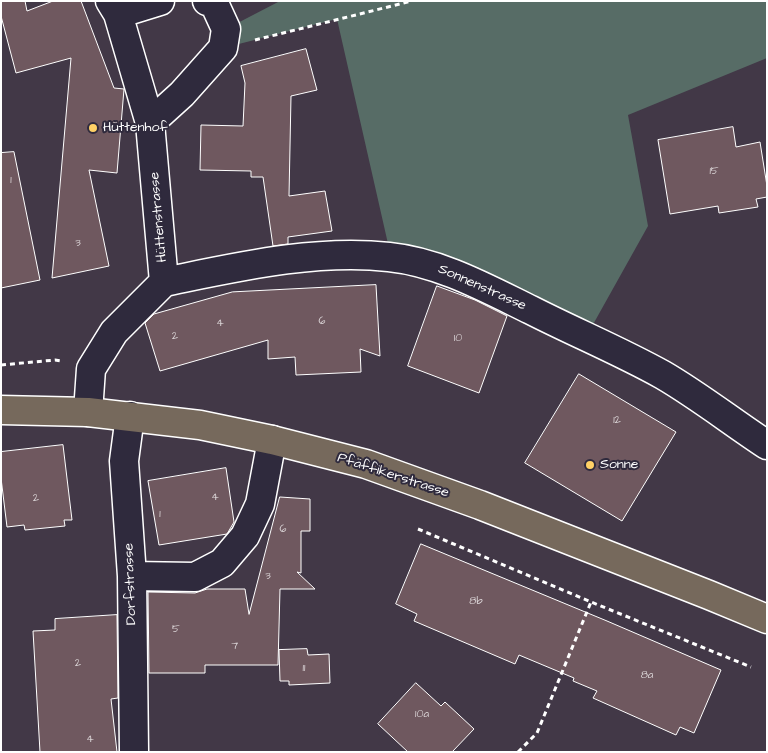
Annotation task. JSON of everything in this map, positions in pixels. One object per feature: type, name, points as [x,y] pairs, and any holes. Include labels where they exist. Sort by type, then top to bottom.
[{"type":"main road","name":"Pfäffikerstrasse","points":[[1,410],[88,412],[200,425],[272,440],[366,464],[677,582],[767,619]]},
{"type":"street","points":[[114,8],[160,1]]},
{"type":"street","points":[[150,122],[182,94],[223,48],[226,29],[214,3],[207,1]]},
{"type":"street","name":"Hüttenstrasse","points":[[88,412],[91,369],[114,332],[164,282],[150,122],[114,8]]},
{"type":"street","name":"Sonnenstrasse","points":[[164,282],[258,263],[342,255],[391,257],[432,265],[487,288],[661,374],[693,393],[767,445]]},
{"type":"street","name":"Dorfstrasse","points":[[130,416],[124,461],[132,576],[134,752]]},
{"type":"street","points":[[132,576],[195,577],[222,563],[245,536],[260,504],[272,440]]},
{"type":"path","points":[[223,48],[412,1]]},
{"type":"path","points":[[1,365],[55,360],[91,369]]},
{"type":"path","points":[[418,529],[751,667]]},
{"type":"path","points":[[518,752],[537,733],[591,602]]},
{"type":"green space","points":[[280,1],[767,1],[767,58],[628,115],[648,226],[586,337],[391,257],[337,19],[223,48],[226,29]]},
{"type":"building","points":[[1,1],[25,1],[27,11],[53,1],[81,1],[114,88],[124,89],[117,173],[89,170],[109,266],[52,278],[71,58],[16,73],[1,16]]},
{"type":"building","points":[[306,49],[317,90],[291,96],[289,196],[325,191],[332,231],[288,237],[288,244],[273,246],[263,177],[251,177],[251,171],[200,170],[201,125],[243,126],[245,83],[241,66]]},
{"type":"building","points":[[733,127],[736,147],[760,142],[767,197],[756,199],[758,207],[719,213],[718,206],[670,214],[658,140]]},
{"type":"building","points":[[14,152],[40,280],[1,288],[1,153]]},
{"type":"building","points":[[376,285],[380,356],[360,349],[361,372],[296,375],[295,357],[268,359],[268,340],[160,371],[145,323],[154,314],[232,292]]},
{"type":"building","points":[[437,286],[475,300],[507,316],[479,393],[408,366]]},
{"type":"building","points":[[579,374],[676,432],[622,521],[525,463]]},
{"type":"building","points":[[63,445],[72,520],[64,520],[65,526],[25,530],[24,525],[7,527],[1,478],[1,452]]},
{"type":"building","points":[[226,468],[234,522],[227,534],[159,545],[148,481]]},
{"type":"building","points":[[280,497],[310,499],[310,531],[301,531],[301,573],[297,572],[315,589],[280,589],[278,665],[205,665],[205,673],[149,673],[148,592],[195,593],[207,589],[245,589],[249,614]]},
{"type":"building","points":[[421,544],[721,670],[694,733],[680,727],[676,735],[593,698],[597,691],[573,681],[574,678],[519,655],[515,664],[414,621],[417,614],[396,604]]},
{"type":"building","points":[[117,615],[118,698],[111,699],[117,752],[40,752],[33,631],[55,630],[55,619]]},
{"type":"building","points":[[307,649],[308,655],[329,654],[330,683],[289,685],[289,681],[280,681],[279,650]]},
{"type":"building","points":[[416,683],[441,706],[445,702],[474,729],[452,752],[408,752],[378,724]]},
{"type":"place","name":"Hüttenhof","points":[[93,128]]},
{"type":"place","name":"Sonne","points":[[590,465]]}]
